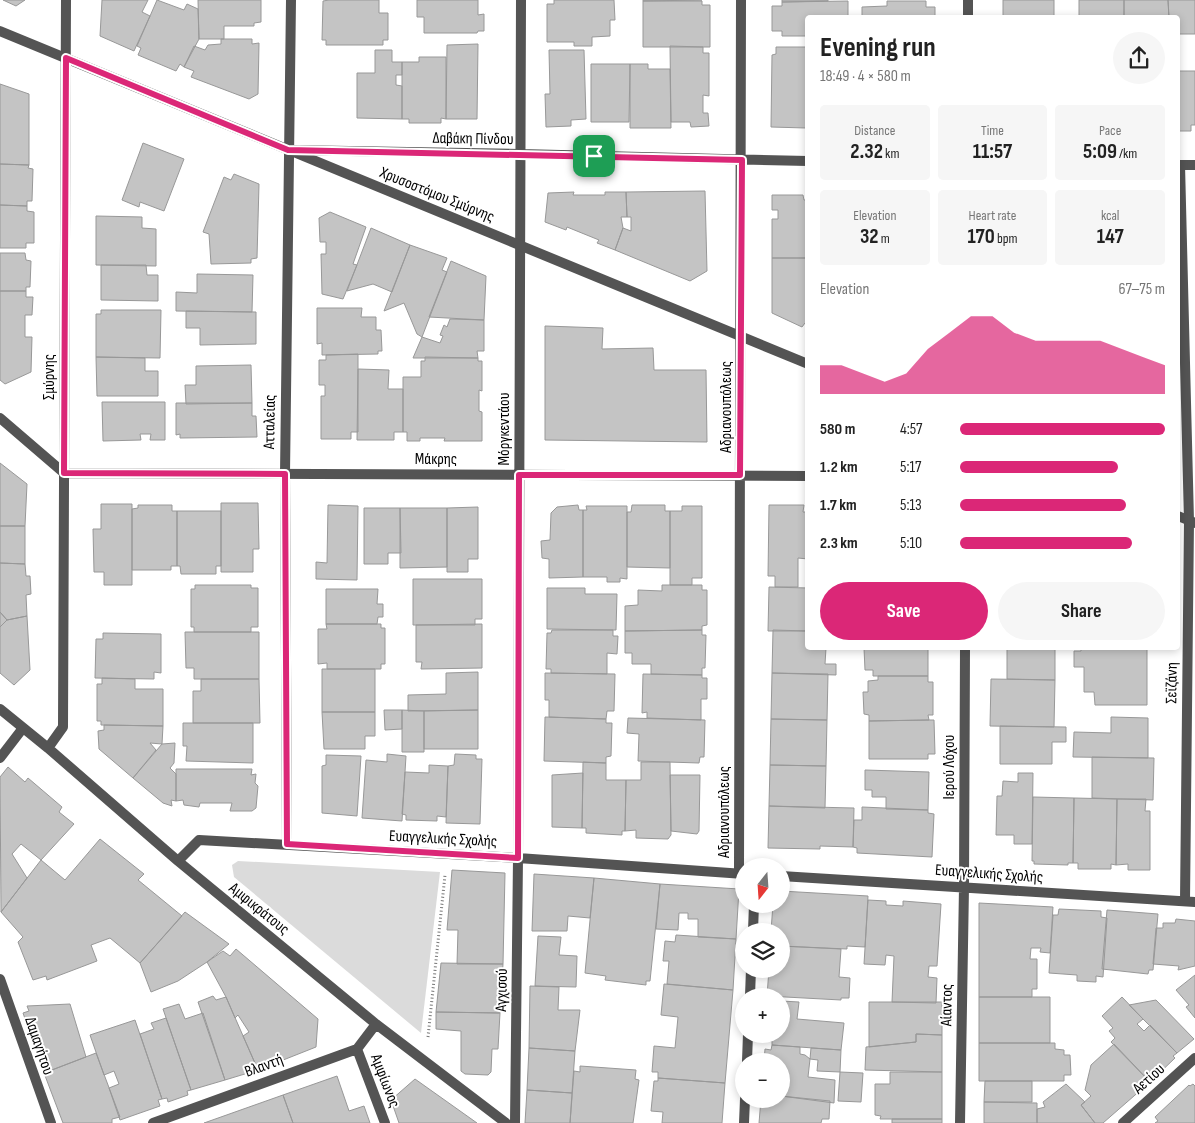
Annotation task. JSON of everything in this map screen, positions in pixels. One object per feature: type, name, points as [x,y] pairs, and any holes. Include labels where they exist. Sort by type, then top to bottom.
[{"type":"street","name":"Σμύρνης","points":[[48,748],[63,727],[66,0]]},
{"type":"street","name":"Ατταλείας","points":[[287,844],[285,474],[291,0]]},
{"type":"street","name":"Μόργκεντάου","points":[[518,858],[521,0]]},
{"type":"street","name":"Αδριανουπόλεως","points":[[741,0],[740,475],[742,858]]},
{"type":"street","points":[[968,0],[968,15]]},
{"type":"street","name":"Χρυσοστόμου Σμύρνης","points":[[0,31],[805,363]]},
{"type":"street","name":"Δαβάκη Πίνδου","points":[[288,150],[805,161]]},
{"type":"street","points":[[1180,165],[1195,165]]},
{"type":"street","name":"Σεϊζάνη","points":[[1180,183],[1190,365],[1192,522],[1190,902]]},
{"type":"street","points":[[0,418],[64,473]]},
{"type":"street","name":"Μάκρης","points":[[64,473],[805,476]]},
{"type":"street","points":[[1180,517],[1192,522]]},
{"type":"street","name":"Ιερού Λόχου","points":[[964,887],[965,650]]},
{"type":"street","name":"Αμφικράτους","points":[[0,710],[48,748],[178,861],[376,1024],[506,1123]]},
{"type":"street","points":[[0,758],[23,728]]},
{"type":"street","name":"Ευαγγελικής Σχολής","points":[[178,861],[199,840],[518,858],[735,874]]},
{"type":"street","name":"Αγχισού","points":[[515,1123],[518,858]]},
{"type":"street","name":"Ευαγγελικής Σχολής","points":[[790,877],[1190,902]]},
{"type":"street","name":"Αίαντος","points":[[960,1123],[964,887]]},
{"type":"street","name":"Δαμαγήτου","points":[[0,980],[51,1123]]},
{"type":"street","points":[[357,1049],[376,1024]]},
{"type":"street","name":"Βλαντή","points":[[153,1123],[357,1049]]},
{"type":"street","name":"Αμφίωνος","points":[[357,1049],[385,1123]]},
{"type":"street","name":"Αετίου","points":[[1123,1123],[1195,1058]]},
{"type":"street","points":[[744,1123],[745,1108]]},
{"type":"path","points":[[425,1061],[447,854]]},
{"type":"shaded area","points":[[238,861],[440,872],[421,1033],[234,877],[232,865]]},
{"type":"building","points":[[3,0],[25,0],[16,6]]},
{"type":"building","points":[[102,0],[148,0],[142,12],[150,16],[134,51],[100,36]]},
{"type":"building","points":[[157,0],[184,10],[187,4],[198,9],[199,39],[184,67],[180,64],[176,71],[138,55],[141,48],[137,46]]},
{"type":"building","points":[[198,0],[261,0],[261,22],[254,23],[254,26],[224,26],[224,39],[199,39]]},
{"type":"building","points":[[379,0],[379,13],[388,13],[388,40],[383,40],[383,45],[326,45],[326,40],[322,40],[323,1]]},
{"type":"building","points":[[417,0],[478,0],[478,15],[484,14],[484,31],[478,31],[477,33],[424,33],[424,17],[417,17]]},
{"type":"building","points":[[554,0],[614,0],[615,20],[610,20],[610,36],[592,37],[592,46],[574,46],[574,42],[547,42],[547,4],[554,4]]},
{"type":"building","points":[[643,0],[702,0],[643,1]]},
{"type":"building","points":[[782,0],[828,0],[828,1],[782,2]]},
{"type":"building","points":[[1003,0],[1054,0],[1054,15],[1003,15]]},
{"type":"building","points":[[1079,0],[1124,0],[1124,15],[1079,15]]},
{"type":"building","points":[[1124,0],[1168,0],[1169,15],[1124,15]]},
{"type":"building","points":[[1168,0],[1195,0],[1195,34],[1180,34],[1180,15],[1169,15]]},
{"type":"building","points":[[643,1],[702,1],[702,5],[710,5],[710,47],[643,47]]},
{"type":"building","points":[[848,1],[848,15],[805,15],[805,36],[782,36],[782,31],[772,31],[772,6],[782,6],[782,2]]},
{"type":"building","points":[[887,1],[926,1],[926,7],[935,7],[935,15],[862,15],[862,7],[887,6]]},
{"type":"building","points":[[221,39],[252,39],[252,44],[259,43],[258,94],[249,99],[191,77],[194,71],[184,67],[194,46],[205,50],[208,45],[221,44]]},
{"type":"building","points":[[478,44],[477,119],[446,119],[447,45]]},
{"type":"building","points":[[670,46],[703,47],[703,53],[709,53],[709,96],[703,95],[703,113],[708,113],[709,126],[691,127],[690,122],[671,122]]},
{"type":"building","points":[[776,47],[805,47],[805,128],[771,127],[772,55],[776,54]]},
{"type":"building","points":[[375,50],[392,50],[392,62],[402,62],[402,75],[396,75],[396,85],[402,86],[402,119],[357,118],[357,73],[375,73]]},
{"type":"building","points":[[549,50],[584,50],[586,119],[571,120],[571,126],[546,127],[545,94],[550,94]]},
{"type":"building","points":[[419,57],[446,57],[446,119],[441,118],[441,123],[409,123],[409,119],[402,119],[402,62],[419,62]]},
{"type":"building","points":[[591,64],[630,64],[629,122],[591,122]]},
{"type":"building","points":[[630,64],[648,64],[648,69],[670,69],[671,128],[630,128]]},
{"type":"building","points":[[1180,71],[1195,71],[1195,125],[1191,125],[1191,131],[1180,131]]},
{"type":"building","points":[[0,84],[29,94],[29,165],[0,164]]},
{"type":"building","points":[[143,143],[184,159],[164,211],[140,202],[139,207],[122,200]]},
{"type":"building","points":[[0,164],[29,165],[28,168],[33,169],[32,201],[27,201],[27,206],[0,205]]},
{"type":"building","points":[[234,174],[259,184],[257,258],[251,259],[251,263],[211,264],[209,234],[203,232],[224,177],[231,180]]},
{"type":"building","points":[[705,191],[707,271],[690,281],[615,250],[623,228],[631,231],[631,217],[627,217],[626,192]]},
{"type":"building","points":[[574,192],[573,195],[605,195],[605,192],[626,192],[627,217],[621,217],[623,228],[615,250],[597,243],[599,240],[567,227],[566,230],[545,222],[548,193]]},
{"type":"building","points":[[772,195],[803,195],[805,200],[805,258],[772,258],[772,219],[778,219],[778,210],[772,210]]},
{"type":"building","points":[[0,205],[27,206],[27,211],[34,212],[34,243],[26,243],[26,248],[0,248]]},
{"type":"building","points":[[330,212],[366,227],[353,264],[357,265],[343,299],[322,294],[321,254],[326,254],[326,242],[320,242],[319,218]]},
{"type":"building","points":[[96,216],[142,217],[142,228],[156,229],[156,266],[96,265]]},
{"type":"building","points":[[371,228],[410,245],[392,292],[373,284],[347,291]]},
{"type":"building","points":[[410,245],[447,258],[442,270],[447,272],[422,337],[417,334],[404,303],[384,311]]},
{"type":"building","points":[[0,253],[25,253],[26,260],[31,261],[30,287],[26,287],[26,291],[0,291]]},
{"type":"building","points":[[772,258],[805,258],[805,323],[802,327],[772,313]]},
{"type":"building","points":[[451,261],[486,276],[484,320],[429,317]]},
{"type":"building","points":[[101,265],[146,265],[147,275],[158,275],[158,301],[101,300]]},
{"type":"building","points":[[197,274],[253,275],[252,312],[176,311],[176,292],[197,293]]},
{"type":"building","points":[[0,291],[26,291],[26,297],[33,297],[32,315],[25,315],[25,337],[32,337],[31,372],[5,384],[0,380]]},
{"type":"building","points":[[317,308],[362,308],[361,317],[376,317],[376,330],[381,330],[382,351],[378,351],[378,354],[322,355],[322,343],[317,344]]},
{"type":"building","points":[[101,310],[161,310],[160,358],[96,357],[96,314],[101,314]]},
{"type":"building","points":[[186,311],[256,312],[256,344],[200,345],[200,328],[186,328]]},
{"type":"building","points":[[450,319],[484,320],[484,351],[477,351],[478,358],[413,358],[422,337],[440,343],[443,336],[440,335],[444,325],[447,327]]},
{"type":"building","points":[[545,326],[603,328],[602,349],[653,348],[654,370],[706,370],[707,442],[545,440]]},
{"type":"building","points":[[358,354],[358,432],[351,432],[351,439],[321,439],[321,396],[325,396],[325,385],[319,385],[319,360],[326,360],[326,355]]},
{"type":"building","points":[[96,357],[145,358],[145,371],[158,371],[158,396],[97,396]]},
{"type":"building","points":[[425,357],[478,358],[478,361],[482,361],[482,391],[479,390],[479,411],[482,412],[482,441],[444,441],[445,438],[420,438],[420,441],[407,441],[407,432],[403,432],[403,377],[421,377],[421,361],[425,361]]},
{"type":"building","points":[[251,365],[252,403],[186,404],[185,385],[196,385],[196,366]]},
{"type":"building","points":[[358,369],[389,370],[388,389],[403,389],[403,432],[394,432],[394,440],[357,440]]},
{"type":"building","points":[[102,402],[165,402],[165,440],[150,440],[151,434],[140,434],[141,440],[103,441]]},
{"type":"building","points":[[176,403],[252,403],[252,416],[256,416],[257,437],[180,438],[180,434],[176,435]]},
{"type":"building","points":[[0,463],[27,484],[25,526],[0,526]]},
{"type":"building","points":[[221,503],[258,503],[259,549],[253,549],[253,572],[221,572]]},
{"type":"building","points":[[101,504],[132,504],[132,585],[104,585],[104,572],[94,572],[93,529],[101,529]]},
{"type":"building","points":[[138,505],[172,505],[172,511],[177,511],[177,566],[171,566],[171,570],[132,570],[132,509],[138,508]]},
{"type":"building","points":[[328,505],[358,506],[357,580],[316,579],[316,562],[327,563]]},
{"type":"building","points":[[578,505],[579,510],[583,510],[583,577],[549,578],[549,559],[542,558],[541,541],[550,540],[551,513],[557,507]]},
{"type":"building","points":[[632,505],[665,505],[665,511],[670,511],[670,568],[627,567],[627,512],[631,512]]},
{"type":"building","points":[[769,505],[804,505],[805,559],[798,558],[798,587],[775,587],[775,576],[768,576]]},
{"type":"building","points":[[586,506],[627,506],[627,579],[620,578],[620,582],[607,582],[607,577],[583,577],[583,510],[587,510]]},
{"type":"building","points":[[682,506],[702,506],[702,578],[692,578],[692,585],[670,585],[670,511],[682,511]]},
{"type":"building","points":[[478,507],[478,559],[468,559],[468,572],[447,572],[447,508]]},
{"type":"building","points":[[364,508],[400,508],[401,553],[388,553],[388,564],[364,564]]},
{"type":"building","points":[[400,508],[447,508],[447,567],[400,568]]},
{"type":"building","points":[[177,511],[221,511],[221,566],[216,566],[216,574],[181,574],[180,566],[177,566]]},
{"type":"building","points":[[0,526],[25,526],[25,564],[0,563]]},
{"type":"building","points":[[0,563],[25,564],[26,576],[30,576],[31,594],[26,595],[27,616],[7,620],[0,612]]},
{"type":"building","points":[[413,579],[482,579],[482,619],[475,619],[475,625],[413,625]]},
{"type":"building","points":[[195,585],[251,585],[251,588],[258,588],[258,627],[251,627],[251,632],[194,632],[194,627],[191,627],[191,589],[195,589]]},
{"type":"building","points":[[662,585],[702,585],[702,590],[707,590],[707,625],[702,626],[702,630],[625,631],[625,606],[638,605],[638,590],[662,591]]},
{"type":"building","points":[[769,587],[805,588],[805,631],[768,631]]},
{"type":"building","points":[[547,588],[585,588],[585,594],[617,594],[616,630],[547,629]]},
{"type":"building","points":[[326,589],[378,589],[377,604],[383,604],[383,617],[378,617],[377,624],[326,624]]},
{"type":"building","points":[[0,612],[7,620],[0,627]]},
{"type":"building","points":[[27,616],[30,670],[14,685],[0,673],[0,627],[7,620]]},
{"type":"building","points":[[326,624],[381,624],[381,628],[385,628],[385,664],[381,664],[381,669],[327,669],[327,663],[318,664],[318,629],[327,629]]},
{"type":"building","points":[[482,624],[482,668],[421,669],[422,662],[416,662],[416,625]]},
{"type":"building","points":[[552,630],[613,630],[613,636],[618,636],[617,654],[607,653],[607,674],[551,673],[551,669],[546,669],[547,633],[551,633]]},
{"type":"building","points":[[702,630],[702,635],[706,635],[705,668],[702,668],[702,675],[651,674],[651,664],[632,664],[632,653],[625,653],[625,631]]},
{"type":"building","points":[[773,630],[805,631],[805,650],[826,650],[825,664],[836,664],[836,675],[772,673]]},
{"type":"building","points":[[185,632],[259,632],[259,679],[194,679],[194,668],[186,668]]},
{"type":"building","points":[[103,633],[161,634],[161,673],[154,672],[154,679],[95,678],[96,639],[103,639]]},
{"type":"building","points":[[864,650],[928,650],[928,676],[873,676],[873,670],[865,670]]},
{"type":"building","points":[[1007,650],[1055,650],[1055,680],[1007,679]]},
{"type":"building","points":[[1147,650],[1147,705],[1095,705],[1094,692],[1084,692],[1084,667],[1074,667],[1074,651]]},
{"type":"building","points":[[322,669],[375,669],[375,712],[322,712]]},
{"type":"building","points":[[478,672],[478,710],[408,711],[408,695],[446,694],[446,673]]},
{"type":"building","points":[[545,673],[615,674],[614,711],[607,711],[606,719],[549,717],[549,700],[545,700]]},
{"type":"building","points":[[772,673],[828,674],[827,720],[771,719]]},
{"type":"building","points":[[643,674],[702,675],[702,678],[707,678],[707,699],[701,699],[701,720],[647,718],[647,712],[642,713]]},
{"type":"building","points":[[878,676],[928,676],[928,682],[933,682],[933,715],[928,715],[929,720],[869,721],[869,715],[864,714],[863,692],[868,692],[868,681],[878,680]]},
{"type":"building","points":[[102,678],[135,679],[135,689],[163,689],[163,726],[101,725],[101,721],[97,721],[97,684],[102,684]]},
{"type":"building","points":[[201,679],[259,679],[260,723],[193,723],[193,691],[201,691]]},
{"type":"building","points":[[991,679],[1055,680],[1054,727],[990,726]]},
{"type":"building","points":[[384,710],[402,710],[402,729],[385,730]]},
{"type":"building","points":[[402,710],[424,711],[424,752],[402,752]]},
{"type":"building","points":[[478,710],[478,749],[424,749],[424,711]]},
{"type":"building","points":[[322,712],[375,712],[375,736],[365,736],[365,749],[324,749]]},
{"type":"building","points":[[545,717],[606,719],[606,723],[612,723],[611,756],[606,757],[606,763],[544,761]]},
{"type":"building","points":[[1111,717],[1148,718],[1148,758],[1073,757],[1074,732],[1111,733]]},
{"type":"building","points":[[628,718],[705,720],[704,757],[700,757],[699,763],[638,761],[639,734],[627,733]]},
{"type":"building","points":[[771,719],[827,720],[826,766],[770,765]]},
{"type":"building","points":[[934,720],[935,754],[928,754],[928,759],[869,759],[869,721]]},
{"type":"building","points":[[183,723],[253,723],[253,763],[186,761],[187,746],[183,746]]},
{"type":"building","points":[[104,725],[163,726],[162,744],[150,743],[156,750],[133,778],[99,749],[98,731],[104,730]]},
{"type":"building","points":[[1000,726],[1066,727],[1066,742],[1052,742],[1052,764],[1000,764]]},
{"type":"building","points":[[175,743],[174,763],[170,768],[176,774],[176,801],[171,800],[172,806],[163,803],[133,778],[162,744]]},
{"type":"building","points":[[387,754],[406,756],[402,821],[362,818],[366,760],[387,762]]},
{"type":"building","points":[[455,754],[476,755],[476,759],[482,759],[480,824],[446,823],[448,766],[454,765]]},
{"type":"building","points":[[326,755],[361,756],[357,816],[322,813],[322,766],[326,765]]},
{"type":"building","points":[[1092,757],[1154,758],[1153,800],[1092,798]]},
{"type":"building","points":[[583,762],[606,763],[606,780],[626,780],[625,831],[622,831],[622,835],[586,833],[586,828],[582,828]]},
{"type":"building","points":[[641,762],[670,762],[671,835],[668,839],[636,838],[636,830],[625,831],[626,780],[641,780]]},
{"type":"building","points":[[429,765],[448,766],[446,817],[437,816],[437,821],[406,820],[406,815],[402,814],[405,772],[429,773]]},
{"type":"building","points":[[770,765],[826,766],[825,808],[769,806]]},
{"type":"building","points":[[8,767],[25,782],[28,778],[62,807],[59,812],[74,824],[41,860],[21,844],[12,854],[27,878],[1,912],[0,777]]},
{"type":"building","points":[[176,769],[252,769],[251,775],[256,774],[255,783],[258,786],[256,808],[252,811],[230,811],[232,803],[200,803],[199,807],[184,805],[183,800],[176,801]]},
{"type":"building","points":[[865,770],[929,772],[928,810],[886,809],[886,797],[872,797],[872,790],[865,790]]},
{"type":"building","points":[[583,773],[582,828],[552,827],[552,775]]},
{"type":"building","points":[[1018,773],[1033,773],[1032,844],[1014,844],[1014,835],[996,835],[997,796],[1002,796],[1003,781],[1018,782]]},
{"type":"building","points":[[670,775],[700,775],[699,831],[697,834],[671,831]]},
{"type":"building","points":[[1033,797],[1074,798],[1073,863],[1068,863],[1068,865],[1034,864],[1034,861],[1032,861]]},
{"type":"building","points":[[1074,798],[1117,799],[1116,865],[1111,864],[1111,869],[1078,869],[1078,863],[1073,863]]},
{"type":"building","points":[[1117,799],[1146,799],[1145,811],[1150,811],[1150,870],[1128,870],[1128,864],[1116,865]]},
{"type":"building","points":[[769,806],[854,808],[853,847],[820,846],[820,849],[768,848]]},
{"type":"building","points":[[862,807],[928,810],[928,813],[934,814],[932,857],[857,853],[857,848],[853,847],[854,820],[862,820]]},
{"type":"building","points":[[100,839],[144,874],[138,880],[182,916],[140,963],[110,938],[91,945],[97,961],[47,980],[46,976],[33,980],[18,942],[23,937],[1,912],[41,860],[65,880]]},
{"type":"building","points":[[452,870],[505,873],[503,964],[457,964],[458,930],[447,930]]},
{"type":"building","points":[[534,874],[594,878],[590,918],[568,916],[567,931],[532,931]]},
{"type":"building","points":[[594,878],[660,884],[650,981],[646,981],[646,985],[605,980],[606,976],[585,973]]},
{"type":"building","points":[[660,884],[735,889],[735,913],[738,913],[737,923],[735,923],[735,939],[698,937],[698,919],[688,919],[688,913],[679,913],[678,930],[656,929]]},
{"type":"building","points":[[790,892],[868,896],[865,947],[847,946],[847,949],[790,946],[790,923],[772,923],[772,913],[790,913]]},
{"type":"building","points":[[868,900],[886,901],[886,905],[903,906],[903,901],[941,904],[937,966],[929,966],[928,977],[937,978],[936,1003],[892,1002],[894,956],[886,955],[885,965],[864,964]]},
{"type":"building","points":[[979,903],[1053,907],[1050,953],[1040,952],[1041,948],[1031,948],[1030,959],[1037,959],[1037,989],[1032,989],[1032,997],[979,997]]},
{"type":"building","points":[[1059,909],[1101,911],[1101,917],[1107,918],[1103,977],[1096,976],[1096,982],[1077,981],[1077,975],[1049,973],[1053,915],[1058,915]]},
{"type":"building","points":[[1107,910],[1158,914],[1153,970],[1149,970],[1148,974],[1102,969]]},
{"type":"building","points":[[185,912],[229,944],[207,962],[178,981],[151,992],[140,963]]},
{"type":"building","points":[[1176,919],[1195,921],[1195,966],[1178,970],[1179,966],[1153,964],[1156,928],[1163,928],[1163,923],[1175,923]]},
{"type":"building","points":[[676,935],[735,939],[733,990],[667,984],[669,961],[663,961],[665,941],[675,942]]},
{"type":"building","points":[[538,936],[561,937],[559,955],[577,956],[576,987],[535,986]]},
{"type":"building","points":[[790,946],[841,949],[839,977],[850,978],[849,998],[841,998],[841,1000],[790,997],[790,988],[768,988],[768,978],[790,978]]},
{"type":"building","points":[[236,949],[318,1019],[316,1047],[258,1070],[243,1036],[249,1032],[238,1015],[235,1018],[207,962],[223,951],[230,956]]},
{"type":"building","points":[[441,963],[503,964],[500,1013],[436,1012]]},
{"type":"building","points":[[1195,975],[1195,1018],[1186,1007],[1189,1005],[1176,990]]},
{"type":"building","points":[[664,984],[733,990],[725,1083],[658,1078],[658,1072],[652,1072],[654,1046],[675,1048],[678,1017],[661,1015]]},
{"type":"building","points":[[530,986],[559,987],[558,1010],[580,1010],[575,1051],[529,1048]]},
{"type":"building","points":[[213,996],[216,1000],[226,997],[258,1070],[225,1080],[198,1002]]},
{"type":"building","points":[[979,997],[1050,997],[1050,1043],[979,1043]]},
{"type":"building","points":[[1122,997],[1143,1019],[1137,1024],[1144,1031],[1150,1025],[1177,1053],[1173,1056],[1175,1058],[1150,1082],[1111,1042],[1115,1038],[1109,1031],[1113,1028],[1102,1016]]},
{"type":"building","points":[[1156,1000],[1194,1039],[1177,1053],[1129,1005]]},
{"type":"building","points":[[790,1002],[799,1002],[797,1019],[844,1023],[841,1050],[772,1045],[772,1043],[790,1043]]},
{"type":"building","points":[[869,1002],[942,1002],[942,1035],[916,1034],[916,1042],[869,1047]]},
{"type":"building","points":[[70,1004],[86,1057],[44,1073],[23,1013],[29,1011],[27,1006]]},
{"type":"building","points":[[179,1004],[185,1019],[203,1013],[225,1080],[191,1090],[163,1009]]},
{"type":"building","points":[[436,1012],[500,1013],[498,1049],[492,1049],[491,1072],[488,1075],[465,1074],[461,1071],[461,1031],[436,1029]]},
{"type":"building","points":[[166,1018],[191,1090],[187,1091],[188,1095],[168,1102],[167,1098],[162,1099],[140,1034],[154,1029],[151,1023]]},
{"type":"building","points":[[135,1020],[162,1099],[158,1100],[160,1106],[120,1120],[109,1088],[119,1084],[114,1071],[104,1075],[90,1035]]},
{"type":"building","points":[[916,1034],[942,1035],[942,1072],[865,1070],[866,1047],[916,1042]]},
{"type":"building","points":[[979,1043],[1055,1043],[1055,1049],[1064,1050],[1064,1055],[1070,1055],[1071,1075],[1064,1075],[1064,1081],[979,1081]]},
{"type":"building","points":[[1114,1044],[1150,1082],[1103,1123],[1095,1123],[1081,1105],[1091,1096],[1085,1090],[1091,1065]]},
{"type":"building","points":[[772,1045],[800,1047],[800,1054],[810,1059],[808,1077],[835,1080],[834,1103],[790,1097],[790,1053],[765,1053],[765,1049],[771,1050]]},
{"type":"building","points":[[529,1048],[575,1051],[572,1093],[527,1090]]},
{"type":"building","points":[[811,1048],[841,1050],[840,1072],[817,1071],[818,1060],[810,1059]]},
{"type":"building","points":[[96,1053],[120,1117],[112,1119],[112,1123],[63,1123],[44,1073]]},
{"type":"building","points":[[580,1066],[636,1070],[635,1079],[639,1080],[633,1123],[570,1123],[574,1071],[580,1072]]},
{"type":"building","points":[[840,1072],[863,1073],[861,1102],[838,1101]]},
{"type":"building","points":[[890,1072],[942,1072],[942,1119],[880,1119],[881,1116],[875,1115],[875,1084],[890,1084]]},
{"type":"building","points":[[337,1076],[349,1111],[364,1106],[370,1123],[293,1123],[283,1095]]},
{"type":"building","points":[[658,1078],[725,1083],[722,1123],[662,1123],[663,1112],[651,1111],[654,1081],[658,1081]]},
{"type":"building","points":[[415,1079],[477,1123],[399,1123],[391,1100]]},
{"type":"building","points":[[985,1081],[1032,1081],[1032,1102],[984,1102]]},
{"type":"building","points":[[1066,1084],[1085,1102],[1081,1105],[1095,1123],[1037,1123],[1037,1109],[1045,1107],[1043,1102]]},
{"type":"building","points":[[1193,1084],[1195,1086],[1195,1123],[1155,1123],[1158,1121],[1155,1117],[1189,1085]]},
{"type":"building","points":[[527,1090],[572,1093],[570,1123],[525,1123]]},
{"type":"building","points":[[283,1095],[293,1123],[204,1123]]},
{"type":"building","points":[[790,1097],[830,1101],[829,1119],[822,1119],[821,1123],[759,1123],[760,1108],[790,1108]]},
{"type":"building","points":[[984,1102],[1037,1103],[1037,1123],[984,1123]]},
{"type":"building","points":[[892,1119],[942,1119],[942,1123],[892,1123]]},
{"type":"route","points":[[66,58],[288,150],[594,156],[742,160],[740,475],[519,475],[518,858],[287,844],[285,474],[64,473],[66,58]]}]
